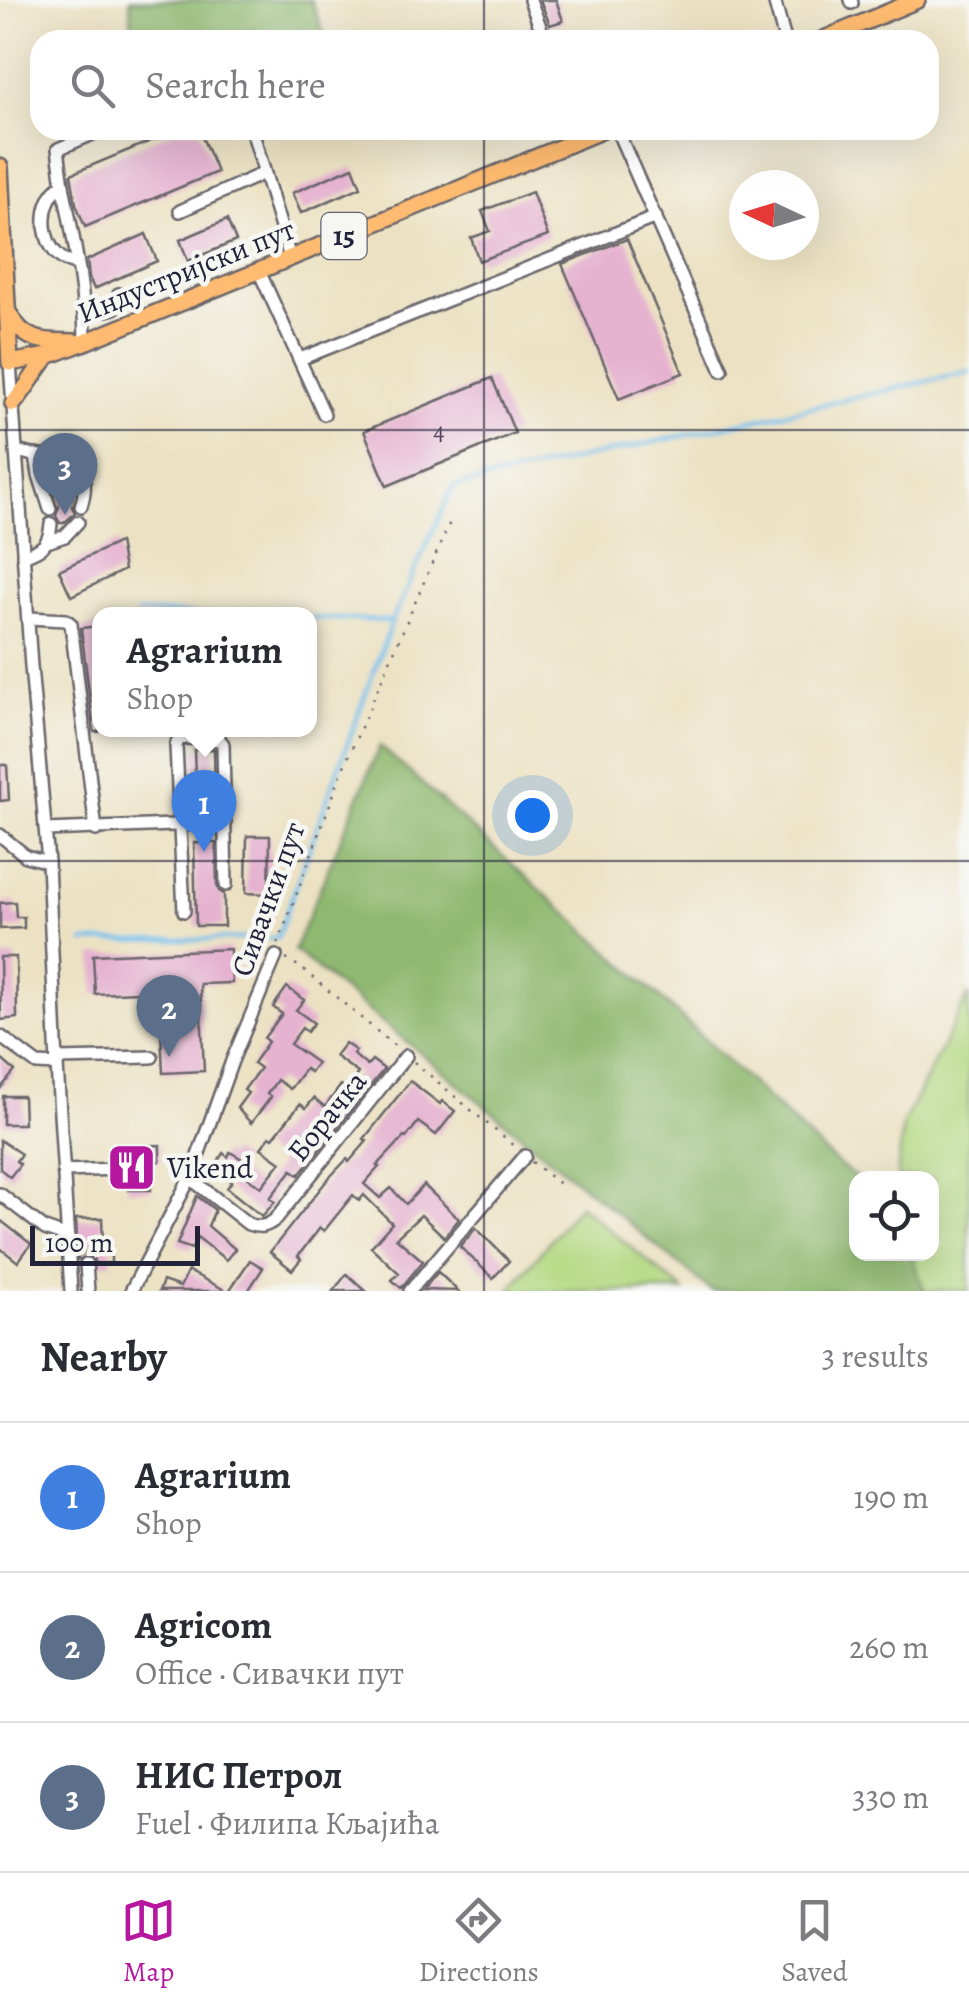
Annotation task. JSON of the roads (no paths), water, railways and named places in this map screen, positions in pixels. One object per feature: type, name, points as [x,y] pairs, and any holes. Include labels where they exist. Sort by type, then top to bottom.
[{"type":"main road","points":[[846,30],[917,0]]},
{"type":"main road","name":"Индустријски пут","points":[[10,363],[48,356],[85,342],[567,140]]},
{"type":"main road","points":[[0,166],[10,363]]},
{"type":"main road","points":[[8,310],[28,337],[85,342]]},
{"type":"main road","points":[[13,404],[48,356]]},
{"type":"street","points":[[530,0],[541,30]]},
{"type":"street","points":[[774,0],[782,30]]},
{"type":"street","points":[[80,140],[58,150],[85,309],[85,342]]},
{"type":"street","points":[[255,140],[290,258]]},
{"type":"street","points":[[621,140],[722,370]]},
{"type":"street","points":[[180,211],[264,173]]},
{"type":"street","points":[[64,185],[48,201],[48,245],[64,261],[78,264]]},
{"type":"street","points":[[300,359],[656,218]]},
{"type":"street","points":[[259,271],[324,414]]},
{"type":"street","points":[[85,309],[116,308],[119,294]]},
{"type":"street","points":[[10,363],[46,830],[71,1291]]},
{"type":"street","points":[[16,452],[64,458],[76,464],[84,477],[79,501]]},
{"type":"street","points":[[36,456],[43,488],[51,503]]},
{"type":"street","points":[[47,542],[66,536],[78,522]]},
{"type":"street","points":[[23,556],[42,548],[51,524]]},
{"type":"street","points":[[28,618],[66,620],[70,624],[96,830]]},
{"type":"street","points":[[184,911],[176,746],[184,738],[220,740],[222,744],[226,885]]},
{"type":"street","points":[[46,830],[225,823]]},
{"type":"street","points":[[0,835],[26,856],[48,862]]},
{"type":"street","name":"Сивачки пут","points":[[131,1291],[190,1178],[232,1060],[276,956]]},
{"type":"street","points":[[0,1036],[36,1064],[152,1057]]},
{"type":"street","name":"Борачка","points":[[190,1178],[248,1224],[267,1226],[406,1056]]},
{"type":"street","points":[[410,1291],[525,1156]]},
{"type":"street","points":[[64,1171],[117,1169]]},
{"type":"street","points":[[0,1194],[45,1229],[68,1232],[81,1246]]},
{"type":"street","points":[[86,1264],[88,1291]]},
{"type":"waterway","points":[[83,942],[277,938],[392,621],[453,487],[969,372]]},
{"type":"waterway","points":[[317,618],[392,621]]},
{"type":"tunnel","points":[[53,500],[73,499]]},
{"type":"tunnel","points":[[81,1246],[86,1264]]},
{"type":"place","name":"НИС Петрол","points":[[65,515]]},
{"type":"place","name":"Agrarium","points":[[204,852]]},
{"type":"place","name":"Agricom","points":[[169,1057]]},
{"type":"place","name":"Vikend","points":[[132,1168]]}]
